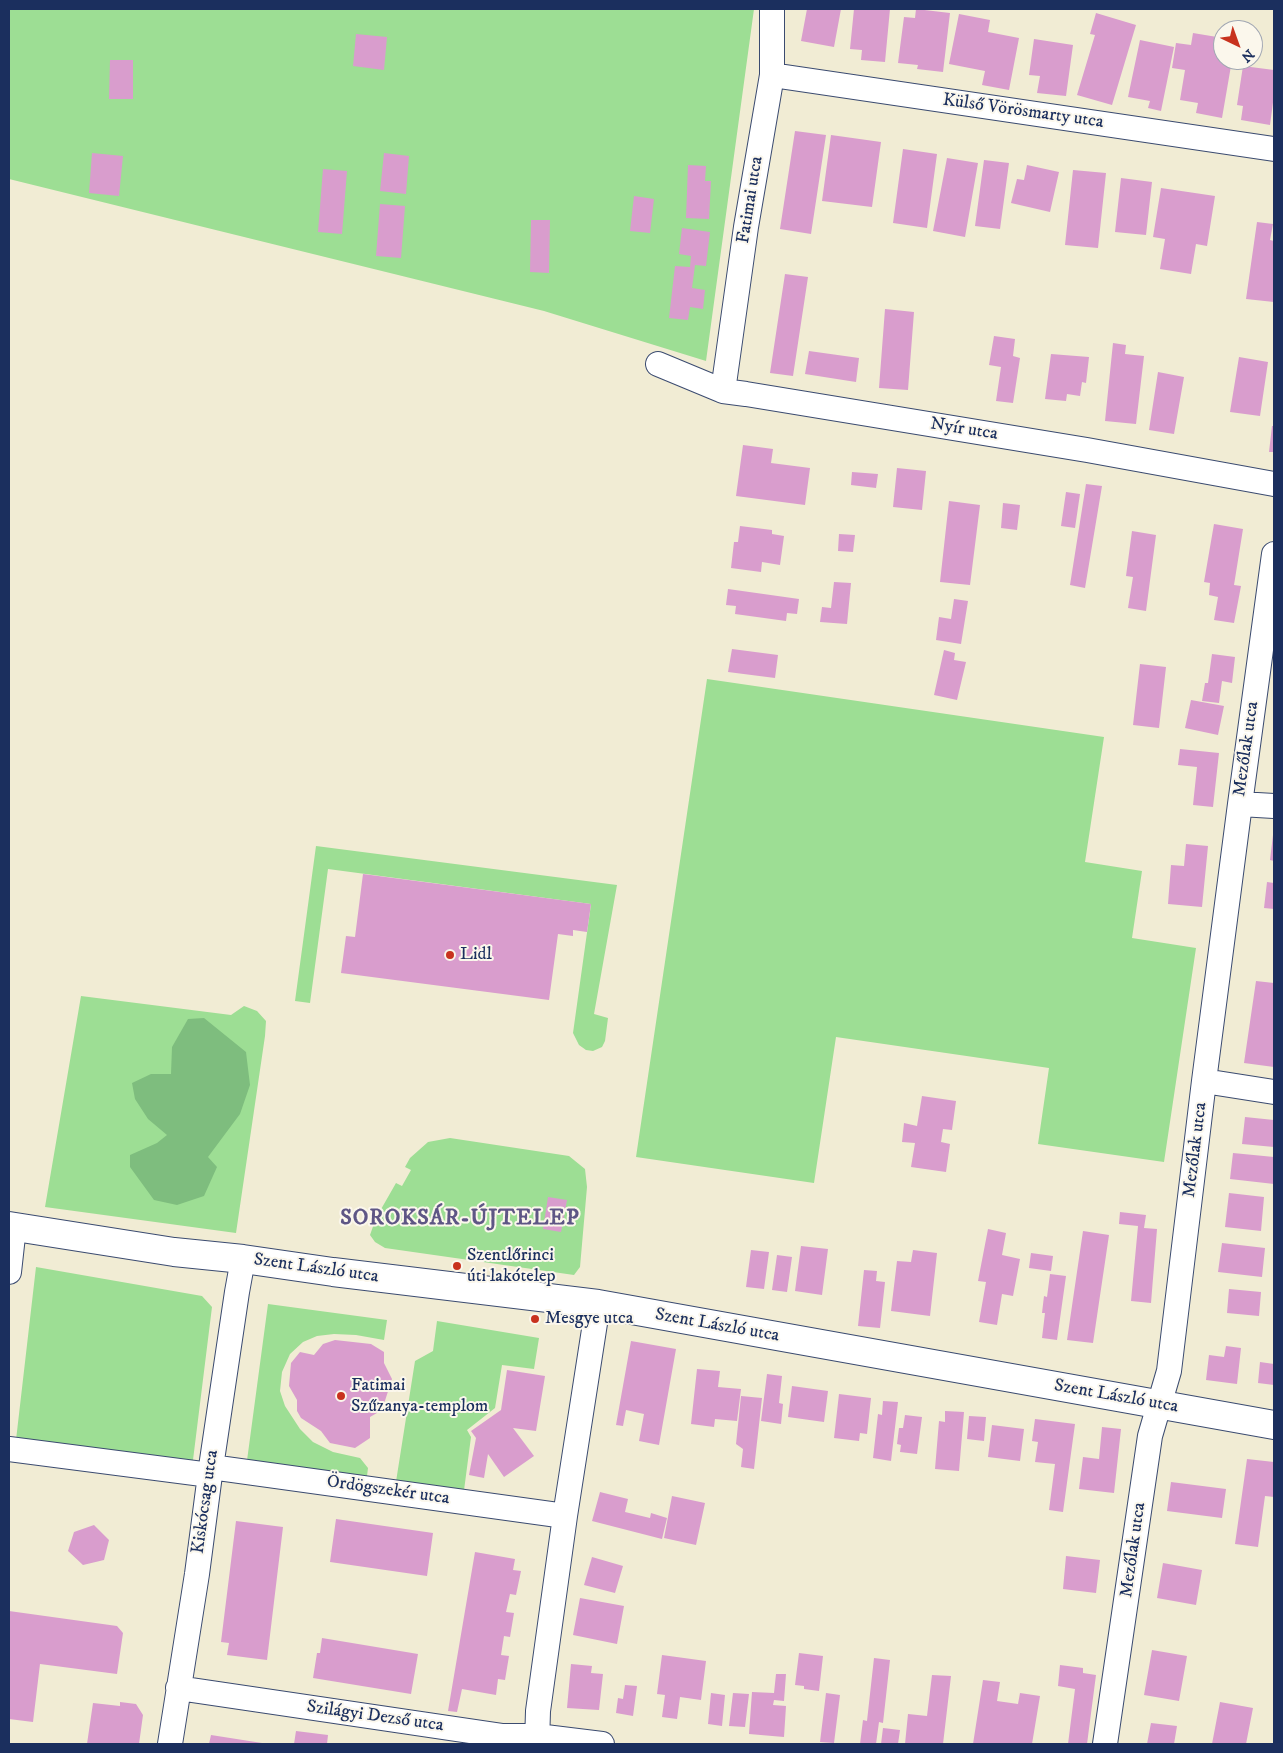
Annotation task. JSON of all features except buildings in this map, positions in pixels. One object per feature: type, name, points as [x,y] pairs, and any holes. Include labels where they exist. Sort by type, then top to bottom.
[{"type":"street","name":"Fatimai utca","points":[[723,392],[746,227],[772,75],[772,9]]},
{"type":"street","name":"Külső Vörösmarty utca","points":[[772,75],[1274,149]]},
{"type":"street","name":"Nyír utca","points":[[658,364],[723,392],[746,394],[1087,450],[1274,484]]},
{"type":"street","name":"Mezőlak utca","points":[[1105,1744],[1150,1436],[1170,1371],[1204,1081],[1274,554]]},
{"type":"street","points":[[1240,804],[1274,806]]},
{"type":"street","points":[[1204,1081],[1274,1092]]},
{"type":"street","points":[[9,1272],[12,1227]]},
{"type":"street","name":"Szent László utca","points":[[12,1227],[174,1252],[598,1304],[1274,1425]]},
{"type":"street","name":"Kiskócsag utca","points":[[170,1744],[243,1259]]},
{"type":"street","points":[[537,1740],[538,1711],[565,1516],[598,1304]]},
{"type":"street","name":"Ördögszekér utca","points":[[9,1449],[210,1471],[565,1516]]},
{"type":"street","name":"Szilágyi Dezső utca","points":[[178,1688],[503,1736],[602,1744]]},
{"type":"green space","points":[[9,9],[754,9],[706,361],[544,311],[9,179]]},
{"type":"green space","points":[[707,679],[1104,737],[1085,862],[1142,871],[1132,938],[1196,948],[1164,1162],[1038,1144],[1049,1068],[836,1037],[814,1183],[636,1157]]},
{"type":"green space","points":[[316,846],[617,885],[594,1014],[608,1018],[605,1041],[602,1047],[593,1051],[586,1050],[579,1045],[573,1033],[591,904],[328,869],[310,1003],[295,1001]]},
{"type":"green space","points":[[81,996],[231,1015],[244,1006],[257,1011],[266,1021],[236,1233],[45,1207]]},
{"type":"green space","points":[[204,1018],[246,1052],[250,1085],[240,1114],[208,1157],[217,1167],[204,1196],[177,1205],[154,1200],[130,1167],[130,1155],[157,1143],[167,1135],[148,1119],[135,1099],[132,1083],[151,1074],[171,1074],[172,1047],[188,1019]]},
{"type":"green space","points":[[450,1138],[569,1156],[585,1169],[587,1187],[580,1267],[574,1275],[385,1248],[375,1242],[370,1235],[376,1218],[396,1183],[402,1186],[411,1170],[405,1167],[410,1158],[428,1142]]},
{"type":"green space","points":[[36,1267],[202,1296],[212,1307],[193,1460],[188,1463],[16,1440]]},
{"type":"green space","points":[[268,1304],[387,1320],[384,1340],[356,1335],[334,1334],[317,1336],[303,1342],[290,1354],[282,1372],[280,1391],[285,1406],[300,1429],[313,1442],[333,1452],[360,1458],[368,1468],[366,1484],[246,1468]]},
{"type":"green space","points":[[437,1321],[539,1338],[534,1369],[502,1365],[495,1408],[467,1430],[471,1437],[463,1498],[395,1488],[415,1361],[433,1351]]},
{"type":"place","name":"Lidl","points":[[450,955]]},
{"type":"place","name":"Szentlőrinci úti lakótelep","points":[[457,1266]]},
{"type":"place","name":"Mesgye utca","points":[[535,1319]]},
{"type":"place","name":"Fatimai Szűzanya-templom","points":[[341,1396]]},
{"type":"district","name":"SOROKSÁR-ÚJTELEP","points":[[460,1219]]}]
